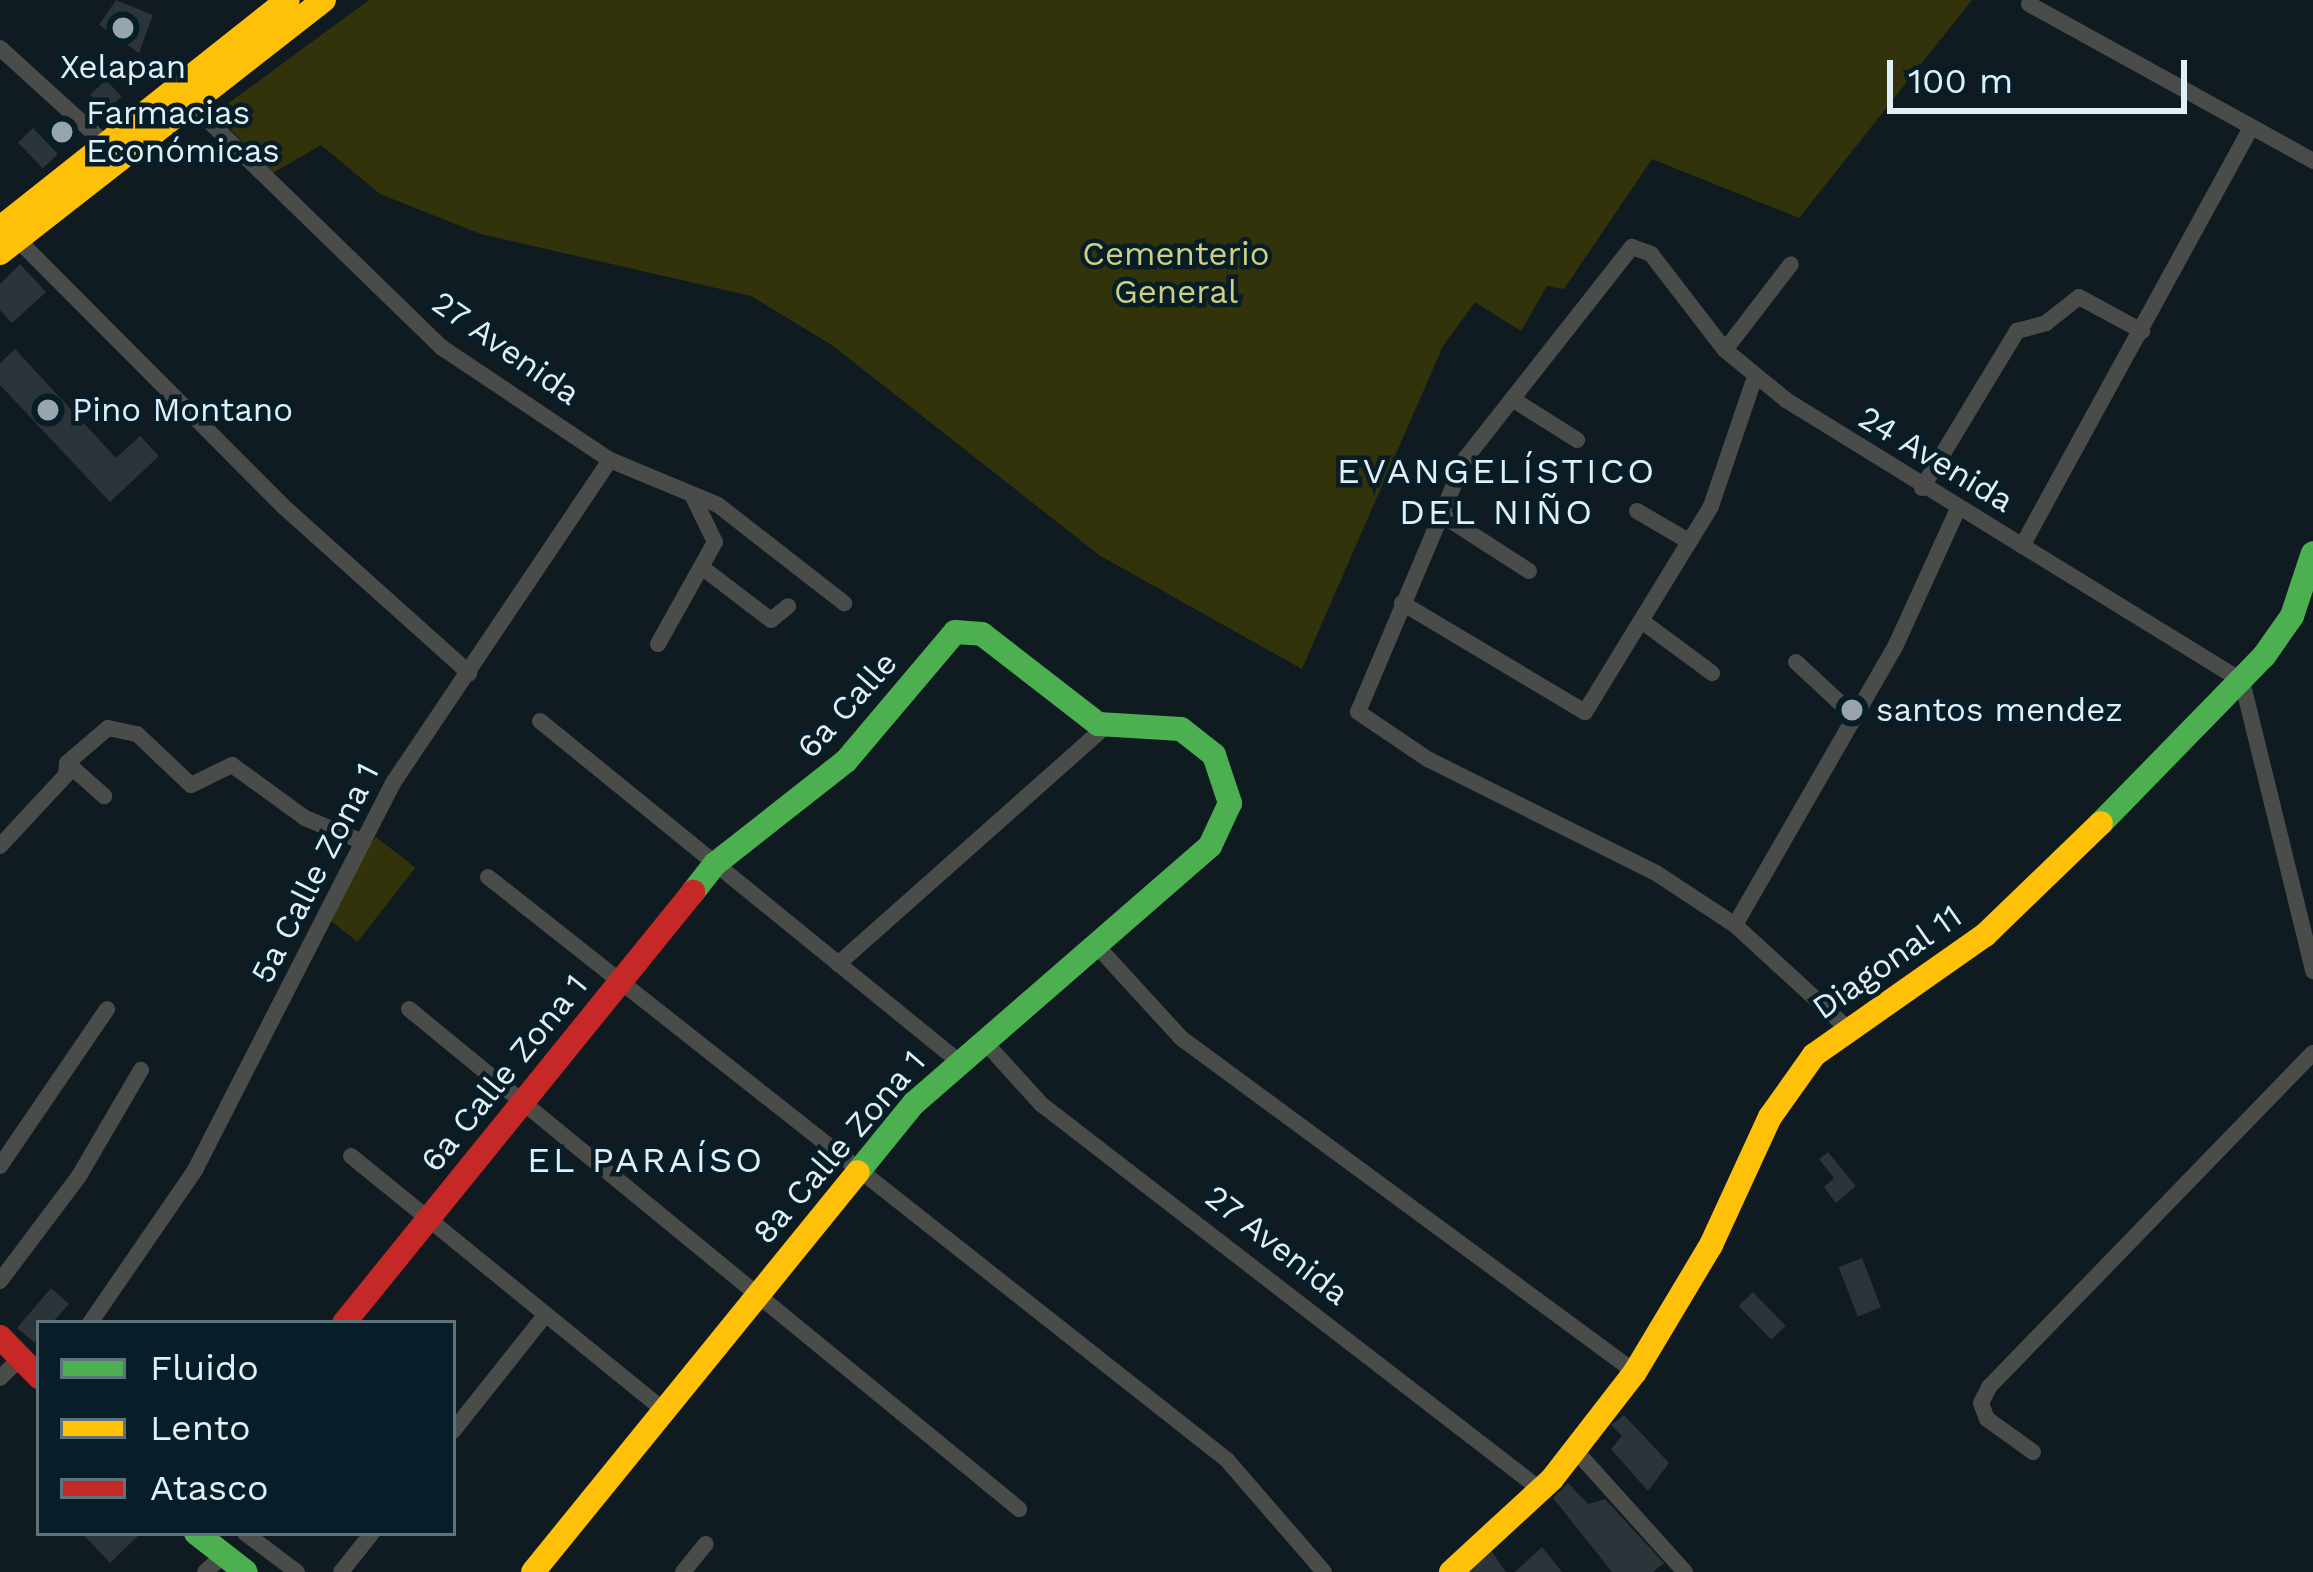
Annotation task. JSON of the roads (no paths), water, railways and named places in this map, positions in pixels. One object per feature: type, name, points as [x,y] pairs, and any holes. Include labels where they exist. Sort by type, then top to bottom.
[{"type":"street","points":[[288,0],[5,236],[284,507],[469,674]]},
{"type":"street","points":[[180,94],[324,0]]},
{"type":"street","points":[[2029,4],[2313,161]]},
{"type":"street","points":[[0,48],[110,148]]},
{"type":"street","name":"27 Avenida","points":[[180,94],[410,322],[610,460],[732,514],[844,603]]},
{"type":"street","points":[[2022,546],[2251,127]]},
{"type":"street","name":"24 Avenida","points":[[1512,399],[1637,245],[1725,350],[1755,377],[1922,488],[2242,681]]},
{"type":"street","points":[[1725,350],[1791,264]]},
{"type":"street","points":[[1922,488],[2017,331],[2046,323],[2079,297],[2142,331]]},
{"type":"street","points":[[1402,603],[1585,712],[1720,488],[1755,377]]},
{"type":"street","points":[[1577,440],[1512,399],[1481,432],[1439,513],[1358,712],[1429,760],[1644,866],[1735,925],[1846,1027]]},
{"type":"street","name":"5a Calle Zona 1","points":[[91,1320],[195,1170],[410,757],[610,460]]},
{"type":"street","points":[[658,644],[704,568],[714,528],[693,497]]},
{"type":"street","points":[[1735,925],[1856,718],[1958,509]]},
{"type":"street","points":[[1637,511],[1690,542]]},
{"type":"street","points":[[1439,513],[1529,571]]},
{"type":"street","name":"Diagonal 11","points":[[1451,1572],[1541,1490],[1635,1372],[1711,1245],[1770,1118],[1814,1055],[1846,1027],[1985,935],[2242,681],[2292,616],[2313,553]]},
{"type":"street","points":[[704,568],[770,620],[788,606]]},
{"type":"street","points":[[1643,622],[1712,673]]},
{"type":"street","name":"6a Calle","points":[[715,864],[829,777],[965,629],[1106,727]]},
{"type":"street","points":[[1796,662],[1856,718]]},
{"type":"street","points":[[2242,681],[2306,906],[2313,971]]},
{"type":"street","points":[[540,722],[958,1061]]},
{"type":"street","points":[[838,964],[1106,727]]},
{"type":"street","name":"8a Calle Zona 1","points":[[533,1572],[854,1173],[958,1061],[1210,847],[1230,803],[1214,755],[1181,729],[1106,727]]},
{"type":"street","points":[[0,846],[66,775],[67,763],[108,728],[129,731],[196,786],[232,765],[305,818],[363,842]]},
{"type":"street","points":[[67,763],[104,796]]},
{"type":"street","name":"6a Calle Zona 1","points":[[346,1320],[715,864]]},
{"type":"street","points":[[488,877],[854,1173],[1237,1469],[1324,1572]]},
{"type":"street","points":[[1095,944],[1168,1027],[1635,1372]]},
{"type":"street","points":[[0,1166],[107,1009]]},
{"type":"street","points":[[409,1010],[760,1292],[1019,1509]]},
{"type":"street","name":"27 Avenida","points":[[983,1040],[1041,1104],[1541,1490]]},
{"type":"street","points":[[2033,1452],[1987,1420],[1984,1395],[2313,1053]]},
{"type":"street","points":[[0,1281],[79,1176],[141,1070]]},
{"type":"street","points":[[352,1156],[664,1411]]},
{"type":"street","points":[[456,1427],[546,1315]]},
{"type":"street","points":[[0,1337],[36,1374]]},
{"type":"street","points":[[0,1378],[21,1358]]},
{"type":"street","points":[[1576,1451],[1685,1572]]},
{"type":"street","points":[[198,1536],[214,1564],[246,1572]]},
{"type":"street","points":[[249,1536],[297,1572]]},
{"type":"street","points":[[341,1572],[370,1536]]},
{"type":"street","points":[[683,1572],[706,1544]]},
{"type":"place","name":"Xelapan","points":[[123,28]]},
{"type":"place","name":"Farmacias Económicas","points":[[62,132]]},
{"type":"place","name":"Pino Montano","points":[[48,410]]},
{"type":"place","name":"santos mendez","points":[[1852,710]]},
{"type":"district","name":"EVANGELÍSTICO DEL NIÑO","points":[[1497,492]]},
{"type":"district","name":"EL PARAÍSO","points":[[646,1161]]},
{"type":"park label","name":"Cementerio General","points":[[1176,273]]}]
